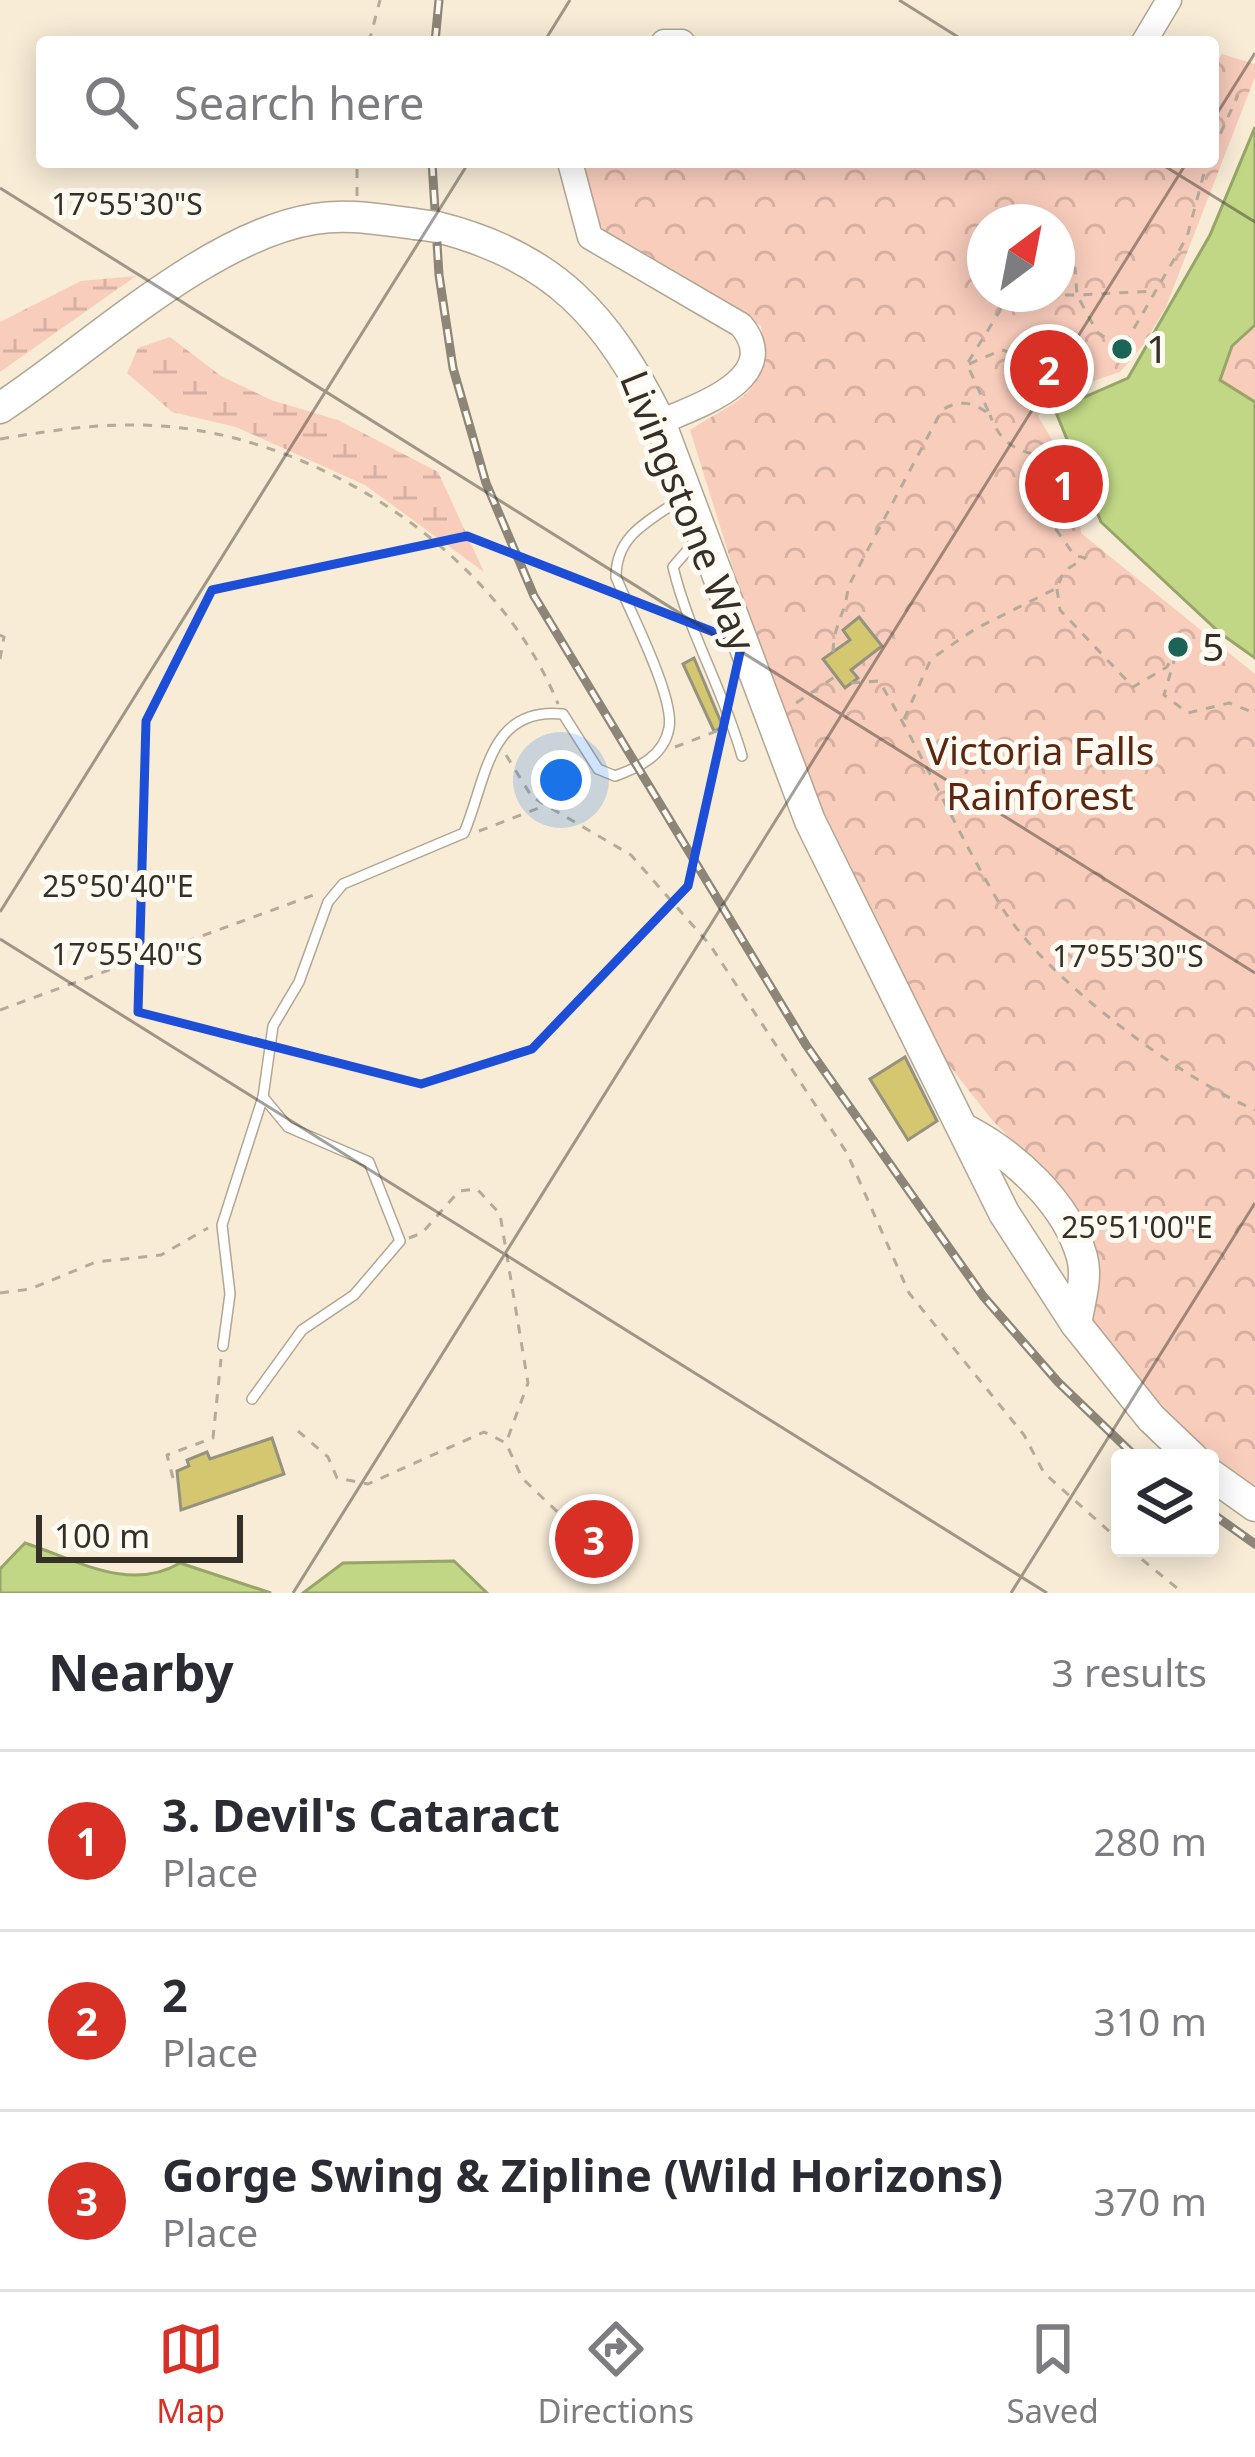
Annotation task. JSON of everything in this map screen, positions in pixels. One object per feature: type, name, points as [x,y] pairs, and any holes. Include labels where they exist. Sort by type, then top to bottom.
[{"type":"highway","name":"Livingstone Way","points":[[0,409],[204,263],[254,236],[313,219],[357,216],[484,238],[562,284],[616,341],[660,422],[810,821],[968,1130],[1004,1214],[1076,1324],[1151,1418],[1184,1449]]},
{"type":"highway","name":"Livingstone Way","points":[[968,1130],[1020,1164],[1059,1213],[1082,1256],[1076,1324]]},
{"type":"highway","points":[[1219,1480],[1255,1506]]},
{"type":"street","points":[[1147,36],[1168,0]]},
{"type":"street","points":[[572,168],[590,237],[741,325],[752,341],[752,359],[725,395],[660,422]]},
{"type":"lane","points":[[223,1346],[230,1294],[222,1225],[262,1096],[273,1026],[299,982],[328,902],[344,884],[464,833],[495,746],[507,729],[537,712],[562,715],[598,769],[615,776],[652,758],[663,744],[670,712],[616,578],[616,560],[621,544],[687,494]]},
{"type":"lane","points":[[703,533],[673,567],[685,616],[712,662],[742,756]]},
{"type":"lane","points":[[712,662],[746,656]]},
{"type":"lane","points":[[252,1399],[302,1330],[354,1295],[400,1241],[369,1162],[289,1127],[262,1096]]},
{"type":"path","points":[[371,36],[380,0]]},
{"type":"path","points":[[1219,137],[1238,95]]},
{"type":"path","points":[[357,168],[357,216]]},
{"type":"path","points":[[1075,268],[1077,295],[1097,332],[1122,349],[1187,237],[1206,168]]},
{"type":"path","points":[[1077,295],[1158,290]]},
{"type":"path","points":[[967,364],[999,312]]},
{"type":"path","points":[[967,364],[1002,350],[1027,358],[1027,373],[1037,358],[1041,378],[1049,369]]},
{"type":"path","points":[[967,364],[997,433],[1018,452],[1048,457],[1064,484],[1048,518],[1074,555],[1085,558],[1064,571],[1057,588],[1060,610],[1133,687],[1167,667],[1178,647],[1164,695],[1188,713],[1228,703],[1255,713]]},
{"type":"path","points":[[832,652],[834,623],[847,606],[848,587],[942,410],[955,402],[977,404],[991,415]]},
{"type":"path","points":[[0,439],[88,425],[177,428],[227,437],[320,471],[397,511],[454,554],[515,624],[562,715]]},
{"type":"path","points":[[903,720],[931,659],[975,629],[1057,588]]},
{"type":"path","points":[[0,634],[4,638],[0,659]]},
{"type":"path","points":[[796,703],[836,676]]},
{"type":"path","points":[[851,683],[879,681],[1002,908],[1043,960],[1167,1059],[1255,1110]]},
{"type":"path","points":[[652,758],[733,725]]},
{"type":"path","points":[[507,729],[506,756],[542,807],[631,855],[710,946],[847,1153],[909,1293],[1024,1435],[1044,1473],[1111,1533]]},
{"type":"path","points":[[464,833],[542,807],[598,769]]},
{"type":"path","points":[[0,1010],[344,884]]},
{"type":"path","points":[[400,1241],[422,1233],[459,1191],[476,1189],[500,1214],[528,1383],[506,1443]]},
{"type":"path","points":[[0,1293],[30,1289],[96,1262],[160,1255],[222,1225]]},
{"type":"path","points":[[173,1478],[167,1455],[213,1438],[223,1346]]},
{"type":"path","points":[[298,1431],[328,1457],[337,1478],[368,1484],[484,1432],[506,1443],[522,1478],[570,1524]]},
{"type":"path","points":[[1139,1557],[1183,1593]]},
{"type":"highlighted area","points":[[467,536],[742,643],[688,886],[532,1049],[421,1084],[138,1012],[146,721],[212,590]]},
{"type":"green space","name":"Victoria Falls Rainforest","points":[[1222,54],[1255,64],[1255,77],[1166,307],[1144,344],[1120,372],[1057,393],[1038,416],[1076,481],[1081,533],[1255,674],[1255,1495],[1219,1470],[1219,1449],[1202,1449],[1088,1323],[1045,1173],[992,1120],[934,1046],[830,835],[761,658],[690,430],[748,392],[761,366],[761,326],[611,239],[585,205],[581,168],[1219,168],[1219,58]]},
{"type":"green space","points":[[136,276],[0,372],[0,322],[81,281]]},
{"type":"green space","points":[[1255,325],[1255,402],[1220,380],[1232,346]]},
{"type":"green space","points":[[170,337],[221,376],[271,400],[338,420],[438,472],[484,572],[365,485],[236,427],[172,412],[127,373],[138,348]]},
{"type":"shaded area","points":[[1255,127],[1255,325],[1232,346],[1220,380],[1255,402],[1255,658],[1220,633],[1101,522],[1055,410],[1128,378],[1210,235]]},
{"type":"shaded area","points":[[25,1543],[103,1571],[142,1575],[180,1563],[271,1593],[0,1593],[0,1569]]},
{"type":"shaded area","points":[[454,1561],[487,1593],[303,1593],[343,1563]]},
{"type":"building","points":[[859,617],[882,646],[851,670],[858,678],[845,688],[823,659],[850,640],[843,630]]},
{"type":"building","points":[[694,658],[723,727],[714,731],[683,664]]},
{"type":"building","points":[[905,1057],[937,1121],[908,1140],[870,1079]]},
{"type":"building","points":[[272,1438],[284,1474],[181,1510],[177,1471],[189,1466],[187,1460],[207,1452],[210,1459]]},
{"type":"railway","points":[[436,36],[439,0]]},
{"type":"railway","points":[[432,168],[439,275],[453,368],[486,483],[534,596],[806,1045],[983,1296],[1058,1382],[1128,1449]]},
{"type":"railway","points":[[1219,1518],[1255,1544]]},
{"type":"place","name":"1","points":[[1122,349]]},
{"type":"place","name":"2","points":[[1049,369]]},
{"type":"place","name":"3. Devil's Cataract","points":[[1064,484]]},
{"type":"place","name":"5","points":[[1178,647]]},
{"type":"place","name":"Gorge Swing & Zipline (Wild Horizons)","points":[[594,1539]]}]
